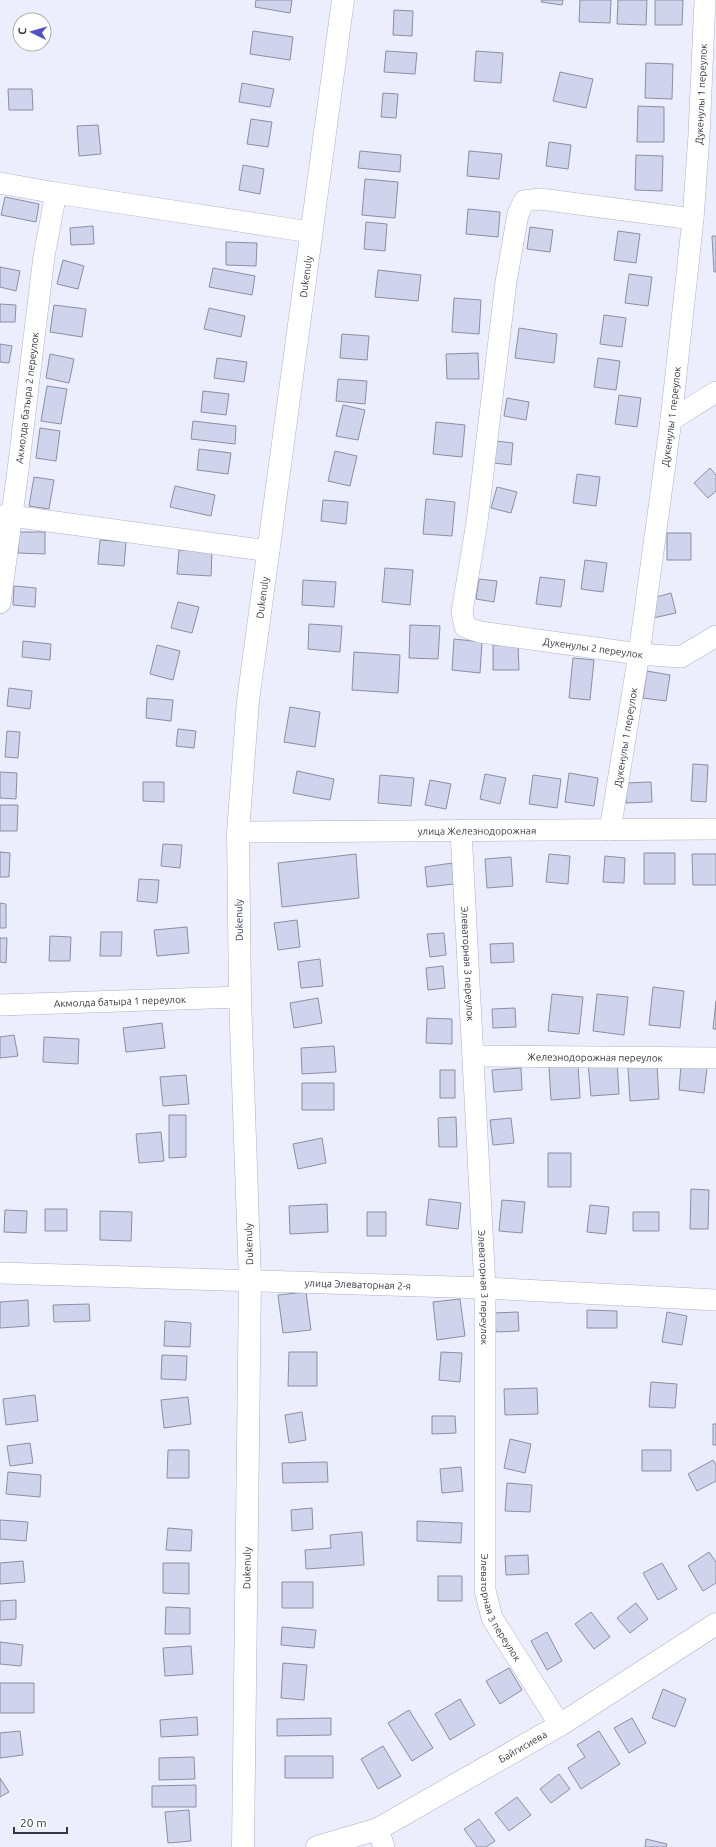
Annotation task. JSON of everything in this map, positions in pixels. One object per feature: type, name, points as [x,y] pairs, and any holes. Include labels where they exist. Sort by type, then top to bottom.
[{"type":"street","name":"Dukenuly","points":[[243,1847],[250,1281],[240,997],[238,832],[248,701],[310,232],[343,0]]},
{"type":"street","name":"Дукенулы 1 переулок","points":[[610,830],[639,654],[670,420],[693,219],[708,135],[704,0]]},
{"type":"street","points":[[0,183],[310,232]]},
{"type":"street","name":"Акмолда батыра 2 переулок","points":[[0,603],[6,516],[44,256],[56,193]]},
{"type":"street","name":"Дукенулы 2 переулок","points":[[693,219],[540,199],[524,201],[518,214],[506,282],[477,522],[462,612],[466,627],[480,632],[639,654],[681,657],[716,636]]},
{"type":"street","points":[[670,420],[716,392]]},
{"type":"street","points":[[6,516],[269,551]]},
{"type":"street","name":"улица Железнодорожная","points":[[238,832],[716,829]]},
{"type":"street","name":"Элеваторная 3 переулок","points":[[462,830],[485,1288],[485,1590],[492,1618],[560,1725]]},
{"type":"street","name":"Акмолда батыра 1 переулок","points":[[0,1004],[240,997]]},
{"type":"street","name":"Железнодорожная переулок","points":[[473,1056],[716,1058]]},
{"type":"street","name":"улица Элеваторная 2-я","points":[[0,1273],[485,1288],[716,1300]]},
{"type":"street","name":"Байгисиева","points":[[317,1847],[381,1838],[716,1624]]},
{"type":"building","points":[[256,0],[292,0],[290,13],[255,7]]},
{"type":"building","points":[[542,0],[563,0],[562,5],[541,2]]},
{"type":"building","points":[[580,0],[611,0],[610,23],[579,22]]},
{"type":"building","points":[[618,0],[647,0],[646,25],[617,24]]},
{"type":"building","points":[[655,0],[683,0],[682,25],[655,25]]},
{"type":"building","points":[[394,10],[413,11],[412,36],[393,35]]},
{"type":"building","points":[[253,31],[293,37],[290,60],[250,54]]},
{"type":"building","points":[[386,51],[417,53],[415,74],[384,72]]},
{"type":"building","points":[[476,51],[503,53],[501,83],[474,81]]},
{"type":"building","points":[[646,63],[673,64],[672,99],[645,98]]},
{"type":"building","points":[[560,72],[593,79],[586,108],[553,101]]},
{"type":"building","points":[[242,83],[274,89],[270,107],[239,102]]},
{"type":"building","points":[[8,89],[32,89],[33,110],[9,110]]},
{"type":"building","points":[[383,93],[398,94],[396,118],[381,117]]},
{"type":"building","points":[[638,106],[664,107],[664,142],[637,142]]},
{"type":"building","points":[[251,119],[272,122],[268,147],[247,144]]},
{"type":"building","points":[[98,125],[101,154],[79,156],[77,126]]},
{"type":"building","points":[[549,142],[571,145],[568,169],[546,166]]},
{"type":"building","points":[[360,151],[401,155],[400,172],[358,168]]},
{"type":"building","points":[[469,151],[502,154],[499,179],[467,176]]},
{"type":"building","points":[[636,155],[663,156],[662,191],[635,190]]},
{"type":"building","points":[[243,165],[264,169],[260,194],[239,190]]},
{"type":"building","points":[[365,179],[398,182],[395,218],[362,215]]},
{"type":"building","points":[[5,197],[39,204],[36,222],[1,215]]},
{"type":"building","points":[[468,209],[500,212],[498,237],[466,234]]},
{"type":"building","points":[[366,222],[387,224],[385,251],[364,249]]},
{"type":"building","points":[[93,226],[94,244],[71,245],[70,228]]},
{"type":"building","points":[[530,227],[553,230],[550,252],[527,249]]},
{"type":"building","points":[[618,231],[640,234],[636,263],[614,260]]},
{"type":"building","points":[[712,236],[716,236],[716,272],[714,272]]},
{"type":"building","points":[[226,242],[257,243],[256,266],[226,265]]},
{"type":"building","points":[[63,260],[84,266],[78,289],[57,284]]},
{"type":"building","points":[[0,267],[20,271],[16,291],[0,287]]},
{"type":"building","points":[[213,268],[255,276],[252,295],[209,287]]},
{"type":"building","points":[[378,270],[421,275],[418,301],[375,297]]},
{"type":"building","points":[[629,274],[652,277],[648,306],[625,303]]},
{"type":"building","points":[[454,298],[481,300],[479,334],[452,332]]},
{"type":"building","points":[[0,304],[16,305],[15,322],[0,322]]},
{"type":"building","points":[[54,305],[86,309],[82,337],[50,332]]},
{"type":"building","points":[[209,308],[245,316],[241,337],[204,329]]},
{"type":"building","points":[[604,315],[626,318],[622,347],[600,344]]},
{"type":"building","points":[[519,328],[557,334],[554,363],[515,358]]},
{"type":"building","points":[[342,334],[369,336],[367,360],[340,358]]},
{"type":"building","points":[[0,344],[12,346],[9,363],[0,362]]},
{"type":"building","points":[[478,353],[479,379],[447,379],[446,354]]},
{"type":"building","points":[[50,354],[74,359],[69,383],[46,378]]},
{"type":"building","points":[[217,358],[247,362],[244,382],[214,378]]},
{"type":"building","points":[[598,358],[620,361],[616,390],[594,387]]},
{"type":"building","points":[[338,379],[367,381],[365,404],[336,401]]},
{"type":"building","points":[[47,386],[67,389],[61,424],[41,421]]},
{"type":"building","points":[[203,391],[229,394],[226,415],[201,412]]},
{"type":"building","points":[[619,395],[641,398],[637,427],[615,424]]},
{"type":"building","points":[[507,398],[529,402],[526,420],[504,416]]},
{"type":"building","points":[[343,405],[365,410],[358,440],[336,436]]},
{"type":"building","points":[[193,421],[236,426],[235,444],[191,439]]},
{"type":"building","points":[[436,422],[465,425],[462,457],[433,454]]},
{"type":"building","points":[[40,428],[60,431],[56,461],[36,458]]},
{"type":"building","points":[[496,441],[513,443],[511,465],[494,463]]},
{"type":"building","points":[[199,449],[231,453],[228,474],[197,470]]},
{"type":"building","points":[[335,451],[357,456],[350,486],[328,481]]},
{"type":"building","points":[[710,468],[716,475],[716,491],[708,498],[694,483]]},
{"type":"building","points":[[577,474],[600,477],[596,506],[573,503]]},
{"type":"building","points":[[34,477],[54,480],[49,509],[29,506]]},
{"type":"building","points":[[175,486],[215,495],[211,516],[170,507]]},
{"type":"building","points":[[497,487],[517,492],[511,513],[491,508]]},
{"type":"building","points":[[426,499],[455,502],[452,536],[423,534]]},
{"type":"building","points":[[323,500],[348,502],[346,524],[321,521]]},
{"type":"building","points":[[19,532],[45,532],[45,554],[18,553]]},
{"type":"building","points":[[667,533],[691,533],[691,560],[667,560]]},
{"type":"building","points":[[100,540],[126,542],[124,566],[98,564]]},
{"type":"building","points":[[179,550],[212,551],[211,576],[177,574]]},
{"type":"building","points":[[585,560],[607,563],[603,592],[581,589]]},
{"type":"building","points":[[385,568],[413,570],[410,605],[382,602]]},
{"type":"building","points":[[540,577],[565,580],[561,607],[536,604]]},
{"type":"building","points":[[479,579],[497,581],[494,602],[476,599]]},
{"type":"building","points":[[303,580],[336,582],[334,607],[302,605]]},
{"type":"building","points":[[14,586],[36,588],[35,607],[13,605]]},
{"type":"building","points":[[671,593],[676,613],[653,618],[649,599]]},
{"type":"building","points":[[178,602],[199,607],[192,633],[171,628]]},
{"type":"building","points":[[309,624],[342,626],[340,652],[308,649]]},
{"type":"building","points":[[410,625],[440,626],[438,659],[409,658]]},
{"type":"building","points":[[454,639],[482,642],[480,673],[452,670]]},
{"type":"building","points":[[23,641],[51,644],[50,660],[22,657]]},
{"type":"building","points":[[157,645],[180,651],[173,680],[150,674]]},
{"type":"building","points":[[493,645],[518,645],[519,670],[493,670]]},
{"type":"building","points":[[354,652],[400,655],[398,693],[352,690]]},
{"type":"building","points":[[573,658],[594,660],[590,700],[569,698]]},
{"type":"building","points":[[647,671],[670,675],[666,701],[643,698]]},
{"type":"building","points":[[9,688],[32,691],[30,709],[7,706]]},
{"type":"building","points":[[147,698],[173,700],[171,721],[146,718]]},
{"type":"building","points":[[290,707],[320,712],[315,747],[284,742]]},
{"type":"building","points":[[178,729],[196,731],[194,748],[176,746]]},
{"type":"building","points":[[7,731],[20,732],[18,758],[5,757]]},
{"type":"building","points":[[693,764],[708,765],[706,802],[691,801]]},
{"type":"building","points":[[297,771],[334,779],[330,800],[293,793]]},
{"type":"building","points":[[0,772],[17,773],[16,799],[0,798]]},
{"type":"building","points":[[569,773],[598,778],[594,806],[565,802]]},
{"type":"building","points":[[485,774],[506,778],[500,804],[480,799]]},
{"type":"building","points":[[380,775],[414,778],[411,806],[378,803]]},
{"type":"building","points":[[533,775],[561,779],[557,808],[529,804]]},
{"type":"building","points":[[430,780],[451,784],[446,809],[425,805]]},
{"type":"building","points":[[143,782],[164,782],[164,802],[143,801]]},
{"type":"building","points":[[651,782],[652,802],[626,803],[625,783]]},
{"type":"building","points":[[0,805],[18,805],[17,831],[0,831]]},
{"type":"building","points":[[163,844],[182,845],[180,868],[161,866]]},
{"type":"building","points":[[0,852],[10,853],[9,877],[0,877]]},
{"type":"building","points":[[644,853],[675,853],[675,884],[644,884]]},
{"type":"building","points":[[356,854],[359,898],[282,907],[278,863]]},
{"type":"building","points":[[549,854],[570,856],[568,884],[546,882]]},
{"type":"building","points":[[692,854],[716,854],[716,885],[693,885]]},
{"type":"building","points":[[605,856],[625,858],[624,883],[603,882]]},
{"type":"building","points":[[511,857],[513,886],[487,888],[485,859]]},
{"type":"building","points":[[452,863],[454,884],[427,887],[425,867]]},
{"type":"building","points":[[139,879],[159,880],[157,903],[137,901]]},
{"type":"building","points":[[0,903],[6,904],[6,928],[0,928]]},
{"type":"building","points":[[297,920],[300,947],[278,950],[274,923]]},
{"type":"building","points":[[187,927],[189,953],[157,956],[154,930]]},
{"type":"building","points":[[101,932],[122,932],[121,956],[100,956]]},
{"type":"building","points":[[444,933],[446,955],[430,957],[427,934]]},
{"type":"building","points":[[50,936],[71,937],[70,961],[49,961]]},
{"type":"building","points":[[0,938],[7,938],[6,963],[0,962]]},
{"type":"building","points":[[513,943],[514,962],[491,963],[490,944]]},
{"type":"building","points":[[320,959],[323,986],[301,988],[298,962]]},
{"type":"building","points":[[443,966],[445,988],[428,990],[426,968]]},
{"type":"building","points":[[653,987],[684,991],[680,1028],[649,1025]]},
{"type":"building","points":[[552,994],[583,997],[579,1034],[548,1031]]},
{"type":"building","points":[[597,994],[628,997],[624,1035],[593,1031]]},
{"type":"building","points":[[318,998],[322,1023],[294,1028],[290,1003]]},
{"type":"building","points":[[716,1001],[716,1029],[713,1029]]},
{"type":"building","points":[[515,1008],[516,1027],[493,1028],[492,1009]]},
{"type":"building","points":[[427,1018],[452,1019],[452,1044],[426,1043]]},
{"type":"building","points":[[162,1023],[165,1048],[126,1052],[123,1028]]},
{"type":"building","points":[[14,1035],[18,1056],[0,1058],[0,1037]]},
{"type":"building","points":[[44,1037],[79,1039],[78,1064],[43,1062]]},
{"type":"building","points":[[334,1046],[336,1072],[302,1074],[301,1048]]},
{"type":"building","points":[[617,1061],[619,1094],[591,1096],[588,1063]]},
{"type":"building","points":[[578,1064],[580,1098],[551,1100],[549,1066]]},
{"type":"building","points":[[657,1065],[659,1099],[630,1101],[628,1067]]},
{"type":"building","points":[[681,1065],[707,1068],[704,1093],[679,1090]]},
{"type":"building","points":[[521,1068],[522,1090],[494,1092],[492,1070]]},
{"type":"building","points":[[440,1070],[455,1070],[455,1098],[440,1098]]},
{"type":"building","points":[[186,1075],[189,1104],[163,1106],[160,1077]]},
{"type":"building","points":[[302,1083],[334,1083],[334,1110],[302,1110]]},
{"type":"building","points":[[169,1115],[186,1115],[186,1157],[169,1158]]},
{"type":"building","points":[[456,1117],[457,1147],[439,1147],[438,1118]]},
{"type":"building","points":[[511,1118],[514,1143],[493,1145],[490,1120]]},
{"type":"building","points":[[161,1132],[164,1161],[139,1163],[136,1134]]},
{"type":"building","points":[[322,1138],[326,1163],[298,1169],[293,1144]]},
{"type":"building","points":[[548,1153],[571,1153],[571,1187],[548,1187]]},
{"type":"building","points":[[691,1189],[709,1190],[708,1229],[690,1229]]},
{"type":"building","points":[[429,1199],[461,1203],[458,1229],[426,1225]]},
{"type":"building","points":[[502,1200],[525,1202],[522,1233],[499,1231]]},
{"type":"building","points":[[327,1204],[328,1232],[290,1234],[289,1206]]},
{"type":"building","points":[[590,1205],[609,1207],[606,1234],[587,1232]]},
{"type":"building","points":[[45,1209],[67,1209],[67,1231],[45,1231]]},
{"type":"building","points":[[5,1210],[27,1211],[26,1233],[4,1232]]},
{"type":"building","points":[[100,1211],[132,1212],[131,1241],[100,1240]]},
{"type":"building","points":[[367,1212],[386,1212],[386,1236],[367,1236]]},
{"type":"building","points":[[633,1212],[659,1212],[659,1231],[633,1231]]},
{"type":"building","points":[[306,1292],[311,1330],[283,1333],[278,1295]]},
{"type":"building","points":[[460,1299],[465,1336],[437,1340],[433,1302]]},
{"type":"building","points":[[28,1300],[29,1326],[0,1328],[0,1302]]},
{"type":"building","points":[[89,1304],[90,1321],[54,1322],[53,1305]]},
{"type":"building","points":[[587,1310],[617,1311],[617,1328],[587,1328]]},
{"type":"building","points":[[518,1312],[519,1331],[496,1332],[494,1313]]},
{"type":"building","points":[[667,1312],[687,1316],[682,1345],[662,1342]]},
{"type":"building","points":[[165,1321],[191,1323],[190,1347],[164,1346]]},
{"type":"building","points":[[289,1352],[317,1352],[317,1386],[288,1386]]},
{"type":"building","points":[[441,1352],[462,1353],[460,1382],[439,1380]]},
{"type":"building","points":[[162,1355],[187,1356],[186,1380],[161,1379]]},
{"type":"building","points":[[651,1382],[677,1384],[675,1408],[649,1407]]},
{"type":"building","points":[[537,1388],[538,1414],[505,1415],[504,1389]]},
{"type":"building","points":[[35,1395],[38,1421],[6,1425],[3,1399]]},
{"type":"building","points":[[188,1397],[191,1424],[164,1428],[161,1400]]},
{"type":"building","points":[[302,1412],[306,1440],[289,1443],[285,1415]]},
{"type":"building","points":[[432,1416],[455,1416],[456,1433],[432,1434]]},
{"type":"building","points":[[713,1424],[716,1424],[716,1445],[713,1445]]},
{"type":"building","points":[[510,1439],[531,1444],[525,1473],[504,1468]]},
{"type":"building","points":[[30,1443],[33,1463],[10,1466],[7,1446]]},
{"type":"building","points":[[168,1450],[189,1450],[189,1478],[167,1478]]},
{"type":"building","points":[[642,1450],[671,1450],[671,1471],[642,1471]]},
{"type":"building","points":[[713,1460],[716,1465],[716,1481],[697,1491],[688,1474]]},
{"type":"building","points":[[327,1462],[328,1482],[283,1483],[282,1463]]},
{"type":"building","points":[[461,1467],[463,1491],[442,1493],[440,1469]]},
{"type":"building","points":[[8,1472],[41,1475],[40,1497],[6,1494]]},
{"type":"building","points":[[507,1483],[532,1485],[530,1512],[505,1511]]},
{"type":"building","points":[[312,1508],[313,1529],[292,1531],[291,1510]]},
{"type":"building","points":[[0,1520],[28,1522],[26,1541],[0,1539]]},
{"type":"building","points":[[417,1521],[462,1523],[461,1543],[417,1541]]},
{"type":"building","points":[[168,1528],[192,1530],[191,1551],[166,1550]]},
{"type":"building","points":[[362,1532],[364,1565],[306,1569],[305,1550],[331,1548],[330,1535]]},
{"type":"building","points":[[709,1552],[716,1562],[716,1583],[703,1591],[688,1566]]},
{"type":"building","points":[[528,1555],[529,1574],[506,1575],[505,1556]]},
{"type":"building","points":[[23,1561],[25,1582],[0,1584],[0,1563]]},
{"type":"building","points":[[163,1563],[189,1563],[189,1594],[163,1593]]},
{"type":"building","points":[[662,1563],[677,1589],[658,1600],[643,1573]]},
{"type":"building","points":[[438,1576],[462,1576],[462,1601],[438,1601]]},
{"type":"building","points":[[282,1582],[313,1582],[313,1608],[282,1608]]},
{"type":"building","points":[[16,1600],[16,1619],[0,1620],[0,1601]]},
{"type":"building","points":[[636,1603],[648,1619],[630,1633],[617,1618]]},
{"type":"building","points":[[166,1607],[190,1608],[190,1634],[165,1634]]},
{"type":"building","points":[[591,1612],[610,1637],[594,1649],[575,1624]]},
{"type":"building","points":[[282,1627],[316,1630],[314,1648],[281,1645]]},
{"type":"building","points":[[547,1632],[562,1661],[547,1670],[531,1641]]},
{"type":"building","points":[[0,1642],[23,1645],[21,1666],[0,1664]]},
{"type":"building","points":[[191,1646],[193,1674],[165,1676],[163,1648]]},
{"type":"building","points":[[283,1663],[307,1665],[304,1700],[281,1698]]},
{"type":"building","points":[[509,1668],[522,1690],[500,1704],[486,1681]]},
{"type":"building","points":[[0,1683],[34,1683],[34,1713],[0,1713]]},
{"type":"building","points":[[663,1689],[686,1699],[675,1727],[652,1718]]},
{"type":"building","points":[[460,1699],[475,1725],[450,1740],[435,1714]]},
{"type":"building","points":[[409,1710],[433,1748],[412,1761],[388,1723]]},
{"type":"building","points":[[197,1717],[198,1735],[161,1737],[160,1720]]},
{"type":"building","points":[[331,1718],[331,1735],[277,1736],[277,1719]]},
{"type":"building","points":[[632,1718],[646,1743],[629,1753],[614,1728]]},
{"type":"building","points":[[20,1731],[23,1755],[0,1758],[0,1733]]},
{"type":"building","points":[[599,1731],[620,1764],[581,1789],[568,1768],[585,1757],[577,1745]]},
{"type":"building","points":[[383,1746],[401,1776],[378,1789],[361,1759]]},
{"type":"building","points":[[285,1756],[333,1756],[333,1778],[285,1778]]},
{"type":"building","points":[[194,1757],[195,1779],[159,1780],[159,1758]]},
{"type":"building","points":[[559,1774],[570,1789],[551,1803],[540,1789]]},
{"type":"building","points":[[0,1778],[9,1792],[0,1797]]},
{"type":"building","points":[[196,1785],[196,1807],[152,1807],[152,1786]]},
{"type":"building","points":[[517,1797],[531,1815],[509,1831],[495,1813]]},
{"type":"building","points":[[189,1810],[191,1841],[168,1843],[165,1812]]},
{"type":"building","points":[[479,1819],[495,1841],[486,1847],[477,1847],[464,1829]]},
{"type":"building","points":[[646,1839],[667,1844],[666,1847],[645,1847]]}]
